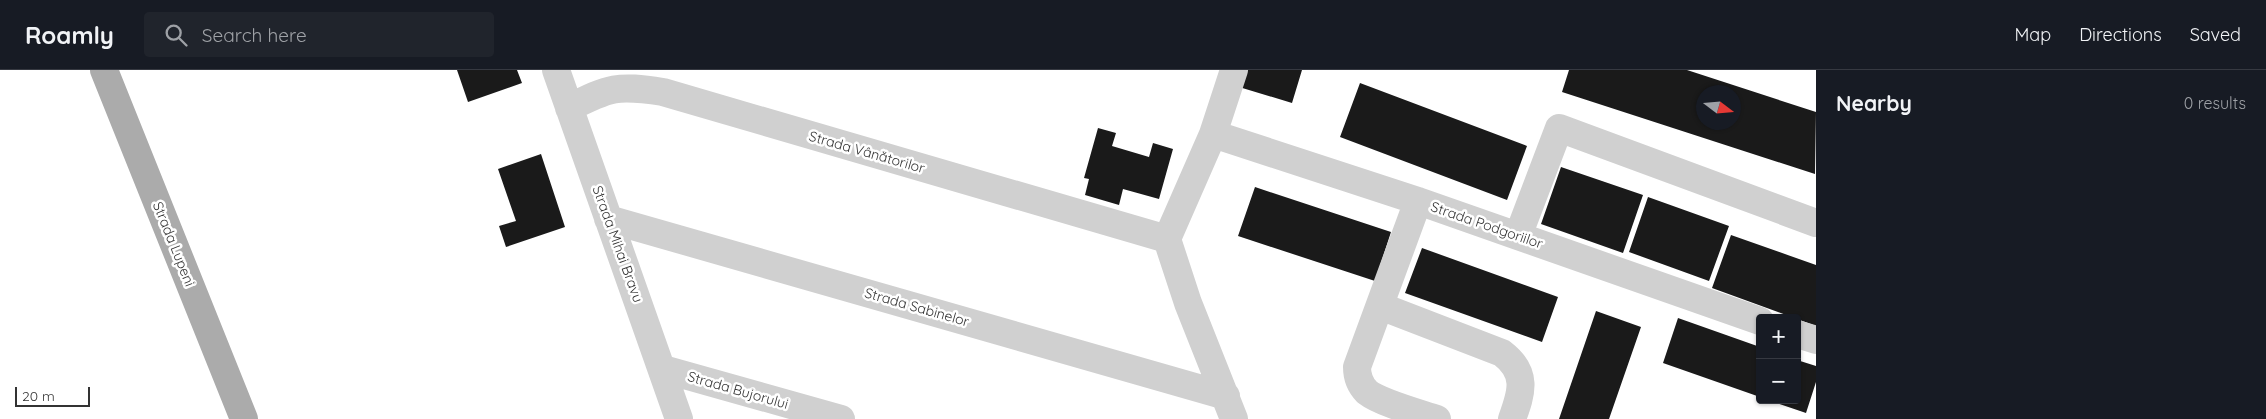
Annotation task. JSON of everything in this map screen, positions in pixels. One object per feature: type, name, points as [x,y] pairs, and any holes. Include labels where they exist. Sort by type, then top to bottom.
[{"type":"main road","name":"Strada Lupeni","points":[[104,70],[244,419]]},
{"type":"street","name":"Strada Mihai Bravu","points":[[556,70],[568,108],[663,369],[679,419]]},
{"type":"street","points":[[1230,407],[1188,303],[1167,239],[1213,134],[1234,70]]},
{"type":"street","name":"Strada Vânătorilor","points":[[568,108],[608,80],[633,87],[663,92],[1167,239]]},
{"type":"street","points":[[1518,236],[1559,128],[1816,223]]},
{"type":"street","name":"Strada Podgoriilor","points":[[1213,134],[1418,201],[1756,319]]},
{"type":"street","points":[[1418,201],[1357,367],[1359,380],[1368,392],[1374,396],[1437,419]]},
{"type":"street","name":"Strada Sabinelor","points":[[608,219],[1230,407]]},
{"type":"street","points":[[1380,306],[1502,353],[1509,358],[1519,374],[1521,383],[1521,393],[1512,419]]},
{"type":"street","points":[[1801,335],[1816,340]]},
{"type":"street","name":"Strada Bujorului","points":[[663,369],[841,419]]},
{"type":"building","points":[[457,70],[517,70],[522,83],[468,102]]},
{"type":"building","points":[[1244,70],[1302,70],[1292,103],[1239,87]]},
{"type":"building","points":[[1569,70],[1687,70],[1733,85],[1696,85],[1696,130],[1741,130],[1741,88],[1816,112],[1815,174],[1562,92]]},
{"type":"building","points":[[1360,83],[1527,146],[1507,200],[1340,137]]},
{"type":"building","points":[[1098,128],[1116,133],[1112,146],[1149,157],[1153,143],[1173,149],[1159,199],[1123,189],[1119,205],[1085,195],[1089,179],[1084,178]]},
{"type":"building","points":[[541,154],[565,227],[506,247],[499,226],[516,221],[498,169]]},
{"type":"building","points":[[1561,167],[1643,195],[1623,253],[1541,224]]},
{"type":"building","points":[[1255,187],[1391,232],[1375,281],[1238,236]]},
{"type":"building","points":[[1648,197],[1729,226],[1709,281],[1629,252]]},
{"type":"building","points":[[1731,235],[1816,265],[1816,326],[1801,321],[1801,314],[1783,314],[1712,288]]},
{"type":"building","points":[[1422,248],[1558,297],[1542,342],[1405,293]]},
{"type":"building","points":[[1596,311],[1641,327],[1609,419],[1559,419]]},
{"type":"building","points":[[1678,318],[1756,346],[1756,396],[1663,363]]},
{"type":"building","points":[[1801,361],[1816,366],[1816,382],[1806,413],[1780,404],[1801,404]]}]
